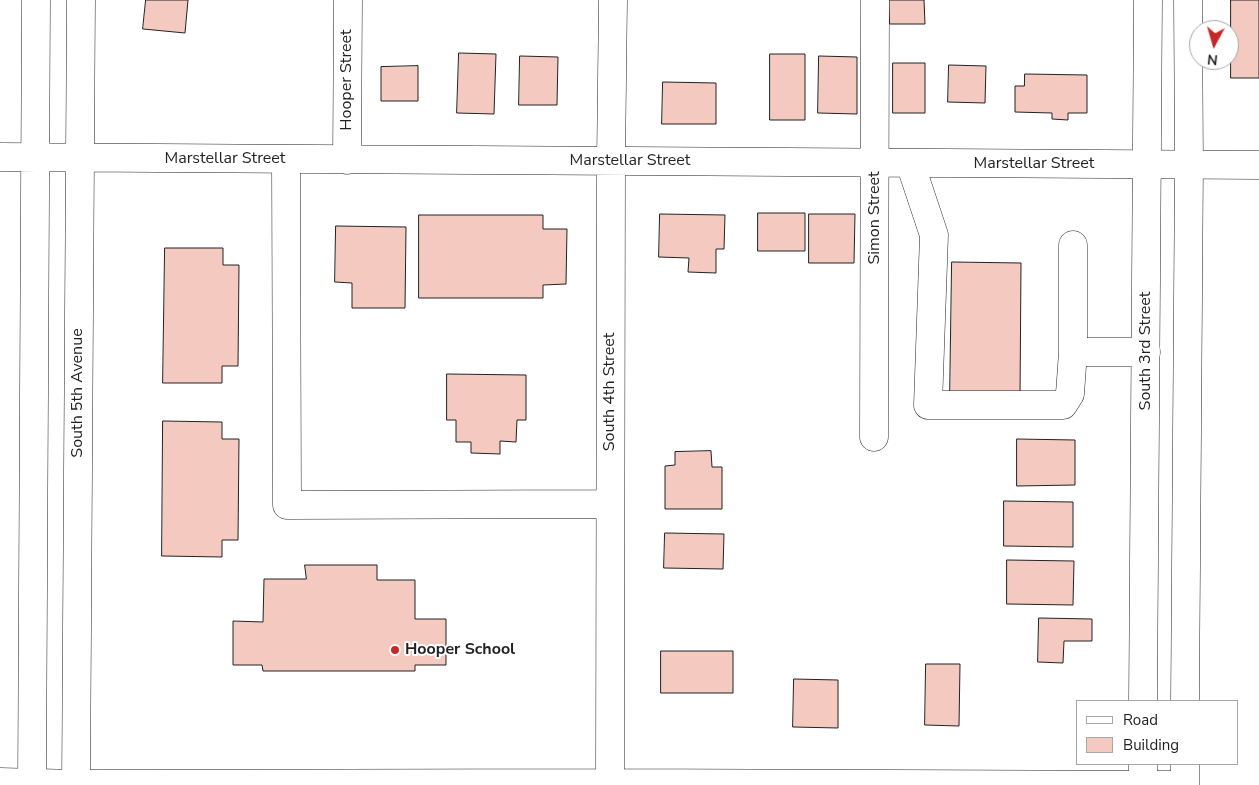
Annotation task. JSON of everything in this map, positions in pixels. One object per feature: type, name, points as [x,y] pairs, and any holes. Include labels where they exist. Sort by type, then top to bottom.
[{"type":"main road","points":[[32,784],[36,0]]},
{"type":"main road","name":"South 5th Avenue","points":[[76,784],[80,0]]},
{"type":"main road","name":"Hooper Street","points":[[347,160],[348,0]]},
{"type":"main road","name":"South 4th Street","points":[[610,784],[612,0]]},
{"type":"main road","name":"Simon Street","points":[[874,437],[875,0]]},
{"type":"main road","name":"South 3rd Street","points":[[1143,700],[1148,0]]},
{"type":"main road","points":[[1185,700],[1189,165],[1188,0]]},
{"type":"main road","name":"Marstellar Street","points":[[0,158],[1259,165]]},
{"type":"main road","points":[[286,159],[287,506],[610,504]]},
{"type":"main road","points":[[910,163],[934,235],[928,404],[1063,406],[1070,394],[1073,352],[1073,245]]},
{"type":"main road","points":[[1073,352],[1146,352]]},
{"type":"main road","points":[[1185,765],[1185,785]]},
{"type":"main road","points":[[0,782],[32,784],[610,784],[1143,778],[1176,785]]},
{"type":"building","points":[[146,0],[188,0],[185,33],[143,29]]},
{"type":"building","points":[[889,0],[924,0],[925,24],[890,24]]},
{"type":"building","points":[[1231,0],[1259,0],[1259,78],[1231,78],[1231,70],[1239,70],[1239,20],[1231,20]]},
{"type":"building","points":[[459,53],[496,54],[494,114],[457,113]]},
{"type":"building","points":[[770,54],[805,54],[805,120],[770,120]]},
{"type":"building","points":[[520,56],[558,57],[557,105],[519,105]]},
{"type":"building","points":[[819,56],[857,57],[857,114],[818,113]]},
{"type":"building","points":[[893,63],[925,63],[925,113],[893,113]]},
{"type":"building","points":[[949,65],[986,66],[985,103],[948,102]]},
{"type":"building","points":[[418,66],[418,101],[381,101],[381,67]]},
{"type":"building","points":[[1025,74],[1087,75],[1087,113],[1068,113],[1068,120],[1052,119],[1052,113],[1015,112],[1015,86],[1024,86]]},
{"type":"building","points":[[663,82],[716,83],[716,124],[662,124]]},
{"type":"building","points":[[758,213],[805,213],[805,251],[758,251]]},
{"type":"building","points":[[660,214],[725,215],[724,249],[716,249],[716,273],[688,272],[689,258],[659,257]]},
{"type":"building","points":[[809,214],[855,214],[854,263],[809,263]]},
{"type":"building","points":[[419,215],[543,215],[543,229],[567,229],[566,284],[543,285],[543,298],[419,298]]},
{"type":"building","points":[[336,226],[406,227],[405,308],[352,308],[352,283],[335,282]]},
{"type":"building","points":[[165,248],[223,248],[223,265],[239,265],[238,366],[222,366],[222,383],[163,383]]},
{"type":"building","points":[[952,262],[1021,263],[1020,398],[950,398]]},
{"type":"building","points":[[447,374],[526,375],[526,420],[517,420],[516,442],[500,441],[500,454],[471,453],[471,442],[456,442],[456,420],[447,420]]},
{"type":"building","points":[[163,421],[222,422],[222,439],[239,439],[238,540],[222,540],[222,557],[162,556]]},
{"type":"building","points":[[1017,439],[1075,440],[1075,485],[1017,486]]},
{"type":"building","points":[[711,451],[712,467],[722,467],[722,509],[665,509],[665,466],[675,465],[675,452]]},
{"type":"building","points":[[1004,501],[1073,502],[1073,547],[1004,546]]},
{"type":"building","points":[[665,533],[724,534],[723,569],[664,568]]},
{"type":"building","points":[[1007,560],[1074,561],[1073,605],[1007,604]]},
{"type":"building","points":[[305,565],[377,565],[377,580],[415,580],[415,619],[446,619],[446,665],[415,665],[415,671],[263,671],[262,665],[233,665],[233,621],[263,622],[264,579],[306,579]]},
{"type":"building","points":[[1039,618],[1092,619],[1092,641],[1064,641],[1063,663],[1038,662]]},
{"type":"building","points":[[661,651],[733,651],[733,693],[661,693]]},
{"type":"building","points":[[926,664],[960,664],[959,726],[925,725]]},
{"type":"building","points":[[794,679],[838,680],[838,728],[793,727]]},
{"type":"place","name":"Hooper School","points":[[395,650]]}]
